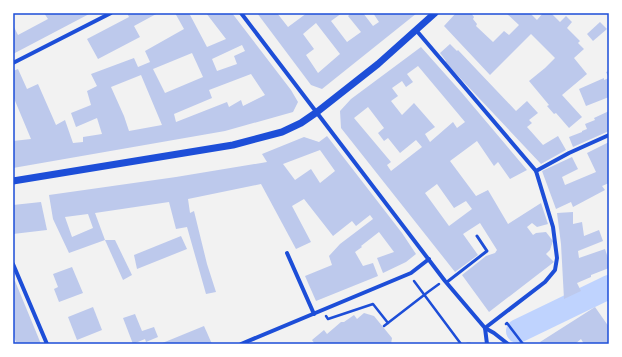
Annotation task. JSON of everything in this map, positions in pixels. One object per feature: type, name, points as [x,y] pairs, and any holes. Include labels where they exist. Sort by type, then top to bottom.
[{"type":"street","points":[[13,63],[112,13]]},
{"type":"street","points":[[241,13],[446,282],[484,328],[494,333],[508,344]]},
{"type":"street","points":[[13,181],[234,145],[282,132],[301,123],[317,112],[378,64],[435,13]]},
{"type":"street","points":[[416,30],[536,171],[553,227],[557,258],[557,266],[555,270],[545,282],[484,328]]},
{"type":"street","points":[[536,171],[569,153],[609,135]]},
{"type":"street","points":[[287,253],[314,314]]},
{"type":"street","points":[[241,344],[411,273],[429,259]]},
{"type":"street","points":[[13,264],[47,344]]},
{"type":"street","points":[[484,328],[487,344]]},
{"type":"lane","points":[[446,282],[487,251],[477,236]]},
{"type":"path","points":[[411,273],[413,280],[462,344]]},
{"type":"path","points":[[384,326],[424,295],[446,282]]},
{"type":"path","points":[[324,310],[328,319],[373,304],[388,323]]},
{"type":"building","points":[[44,13],[91,13],[13,54],[13,25],[18,35],[48,19]]},
{"type":"building","points":[[127,13],[158,13],[134,26],[140,37],[98,59],[87,39],[129,17]]},
{"type":"building","points":[[175,13],[189,13],[207,47],[226,39],[206,13],[232,13],[291,90],[298,102],[293,112],[225,131],[13,168],[13,141],[31,139],[13,96],[13,71],[18,69],[27,89],[38,84],[56,125],[65,120],[73,143],[83,142],[83,137],[102,134],[97,118],[76,127],[71,113],[91,105],[87,91],[97,86],[91,74],[134,58],[138,67],[150,62],[145,51],[184,29]],"holes":[[[242,45],[245,51],[234,56],[237,64],[217,71],[212,59]],[[192,53],[203,77],[165,93],[153,69]],[[251,74],[265,95],[243,106],[241,100],[229,107],[227,102],[176,122],[174,114],[212,98],[209,90]],[[141,75],[162,125],[129,131],[111,87]]]},
{"type":"building","points":[[257,13],[277,13],[288,27],[307,13],[342,13],[331,21],[347,42],[361,32],[348,16],[351,13],[363,13],[373,26],[379,22],[373,13],[417,13],[322,89],[311,85]],"holes":[[[316,23],[340,54],[318,73],[306,55],[314,49],[303,34]]]},
{"type":"building","points":[[456,13],[471,13],[477,24],[476,26],[493,42],[504,31],[509,35],[519,25],[506,13],[530,13],[537,20],[543,13],[551,13],[560,22],[566,16],[572,22],[567,28],[580,41],[578,43],[584,49],[574,58],[587,74],[562,95],[582,117],[569,128],[556,113],[554,114],[547,106],[549,105],[529,81],[555,58],[531,34],[490,75],[444,26]]},
{"type":"building","points":[[600,22],[607,29],[593,41],[587,34]]},
{"type":"building","points":[[450,44],[457,51],[458,50],[516,111],[527,101],[538,113],[529,120],[532,123],[527,127],[543,145],[558,136],[566,150],[541,164],[445,62],[446,61],[440,53]]},
{"type":"building","points":[[421,47],[527,170],[510,179],[498,162],[494,166],[477,141],[450,161],[476,196],[488,190],[508,224],[541,203],[548,224],[537,227],[532,223],[527,227],[533,235],[536,233],[546,232],[553,241],[550,250],[546,254],[554,262],[489,312],[462,275],[486,256],[495,253],[497,250],[480,223],[463,234],[478,255],[455,272],[341,128],[340,111],[351,99]],"holes":[[[418,66],[465,122],[457,128],[453,122],[430,142],[425,134],[435,127],[414,103],[402,115],[391,101],[398,96],[392,88],[402,81],[406,87],[413,82],[407,74]],[[368,107],[384,128],[378,133],[384,141],[388,138],[400,153],[416,140],[422,147],[391,171],[387,165],[391,162],[354,118]],[[437,184],[454,208],[466,201],[472,209],[449,226],[425,193]]]},
{"type":"building","points":[[609,71],[609,78],[606,72]]},
{"type":"building","points":[[604,78],[604,80],[609,78],[609,97],[586,106],[579,89]]},
{"type":"building","points":[[609,111],[609,131],[573,147],[569,137],[587,129],[585,124],[595,120],[594,118]]},
{"type":"building","points":[[327,136],[402,233],[416,254],[406,262],[383,273],[377,258],[394,252],[379,232],[355,252],[363,266],[373,263],[378,276],[316,301],[305,276],[332,265],[329,256],[340,244],[373,219],[370,215],[356,226],[352,221],[333,236],[304,199],[292,206],[311,242],[296,249],[261,184],[188,199],[190,213],[194,211],[207,264],[216,292],[206,294],[187,227],[176,229],[169,202],[95,213],[105,240],[69,253],[53,219],[49,195],[176,177],[267,162],[262,154],[304,137],[319,142]],"holes":[[[320,150],[335,171],[320,183],[311,169],[295,180],[283,164]],[[88,214],[93,228],[72,237],[65,217]]]},
{"type":"building","points":[[609,142],[609,183],[602,186],[605,190],[573,207],[571,202],[556,209],[542,171],[572,157],[578,169],[562,177],[565,185],[596,172],[587,153]]},
{"type":"building","points":[[41,202],[47,230],[13,234],[13,205]]},
{"type":"building","points":[[573,212],[573,224],[582,222],[584,236],[599,230],[603,241],[578,251],[579,258],[605,249],[609,261],[609,268],[591,275],[591,277],[577,283],[581,291],[564,299],[561,244],[557,213]]},
{"type":"building","points":[[181,236],[187,249],[137,269],[134,255]]},
{"type":"building","points":[[105,240],[115,240],[132,275],[123,280]]},
{"type":"building","points":[[72,267],[83,293],[59,302],[54,289],[58,287],[53,274]]},
{"type":"building","points":[[13,281],[15,281],[41,344],[13,344],[16,342],[13,334]]},
{"type":"building","points":[[93,307],[102,330],[77,340],[68,317]]},
{"type":"building","points":[[595,307],[609,327],[609,344],[584,344],[581,339],[575,344],[541,344],[540,342]]},
{"type":"building","points":[[364,313],[374,316],[392,338],[391,344],[315,344],[312,340],[324,330],[327,334],[341,322],[344,322],[354,315],[357,319]]},
{"type":"building","points":[[135,314],[142,331],[154,327],[158,337],[146,342],[145,339],[133,344],[123,318]]},
{"type":"building","points":[[204,326],[212,344],[160,344]]},
{"type":"waterway","points":[[518,331],[609,287]]}]
